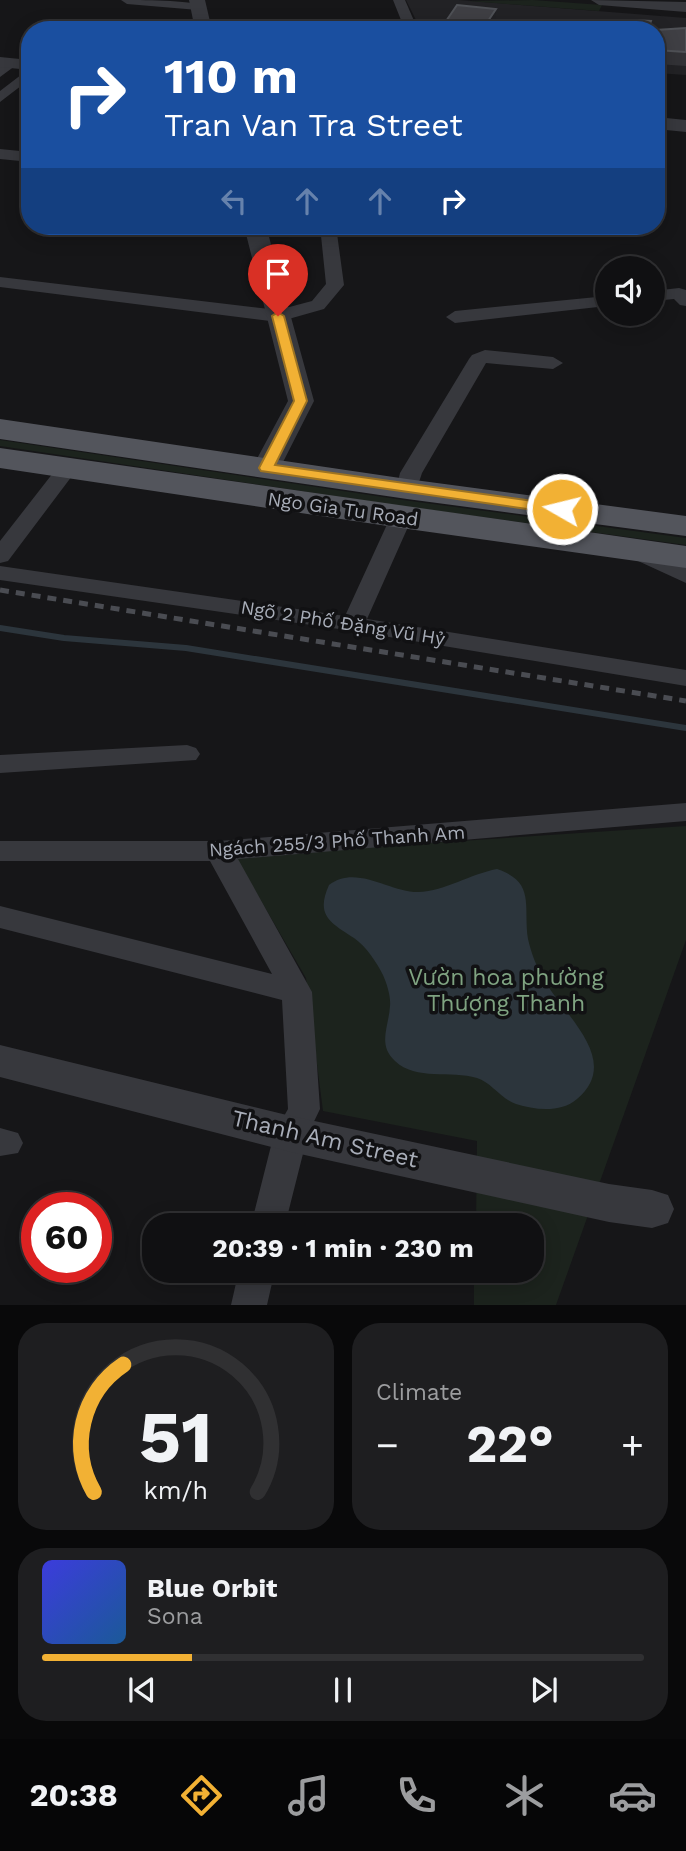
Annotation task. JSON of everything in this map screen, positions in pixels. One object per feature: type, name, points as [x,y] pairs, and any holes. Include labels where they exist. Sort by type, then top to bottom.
[{"type":"main road","name":"Ngo Gia Tu Road","points":[[0,429],[266,468],[404,503],[633,550],[686,557]]},
{"type":"main road","name":"Ngo Gia Tu Road","points":[[0,458],[67,468],[404,503],[686,526]]},
{"type":"street","points":[[127,0],[197,3],[202,21]]},
{"type":"street","points":[[398,0],[408,21]]},
{"type":"street","points":[[599,0],[686,7]]},
{"type":"street","points":[[666,0],[686,2]]},
{"type":"street","points":[[0,98],[21,80]]},
{"type":"street","points":[[665,124],[686,126]]},
{"type":"street","points":[[0,154],[21,156]]},
{"type":"street","points":[[257,235],[300,401],[266,468]]},
{"type":"street","points":[[0,298],[280,324],[318,305],[335,285],[329,235]]},
{"type":"street","points":[[0,282],[280,324]]},
{"type":"street","points":[[665,295],[679,293],[686,300]]},
{"type":"street","points":[[455,317],[595,302]]},
{"type":"street","points":[[353,624],[404,503],[411,473],[481,357],[553,363]]},
{"type":"street","points":[[0,556],[67,468]]},
{"type":"street","points":[[633,550],[686,576]]},
{"type":"street","name":"Ngõ 2 Phố Đặng Vũ Hỷ","points":[[0,573],[353,624],[686,678]]},
{"type":"street","points":[[0,764],[187,754]]},
{"type":"street","name":"Ngách 255/3 Phố Thanh Am","points":[[0,851],[219,850],[680,813]]},
{"type":"street","points":[[219,850],[298,992],[304,1109],[291,1134],[271,1213]]},
{"type":"street","points":[[0,917],[298,992]]},
{"type":"street","name":"Thanh Am Street","points":[[0,1061],[291,1134],[609,1203],[652,1209]]},
{"type":"street","points":[[249,1305],[254,1283]]},
{"type":"shaded area","points":[[406,0],[459,0],[686,18],[686,75],[665,74],[665,21],[416,21]]},
{"type":"shaded area","points":[[497,869],[509,874],[523,888],[528,939],[536,964],[552,992],[575,1022],[592,1053],[594,1069],[590,1084],[577,1099],[563,1107],[539,1109],[523,1106],[511,1102],[477,1078],[413,1071],[395,1061],[385,1042],[390,1002],[383,975],[363,945],[332,923],[325,911],[325,896],[329,885],[339,879],[361,878],[418,892],[438,889]]},
{"type":"green space","points":[[533,0],[602,5],[599,11],[468,1]]},
{"type":"green space","points":[[0,440],[403,500],[686,538],[686,545],[0,446]]},
{"type":"green space","name":"Vườn hoa phường Thượng Thanh","points":[[686,826],[686,940],[556,1305],[474,1305],[474,1283],[544,1283],[544,1213],[476,1213],[477,1141],[323,1111],[306,978],[235,856]]},
{"type":"building","points":[[457,5],[496,9],[488,21],[446,21]]},
{"type":"building","points":[[686,28],[686,52],[665,51],[665,29]]},
{"type":"waterway","points":[[0,628],[64,638],[186,648],[686,728]]},
{"type":"railway","points":[[0,590],[686,701]]},
{"type":"route","points":[[278,316],[300,401],[266,468],[562,509]]}]
